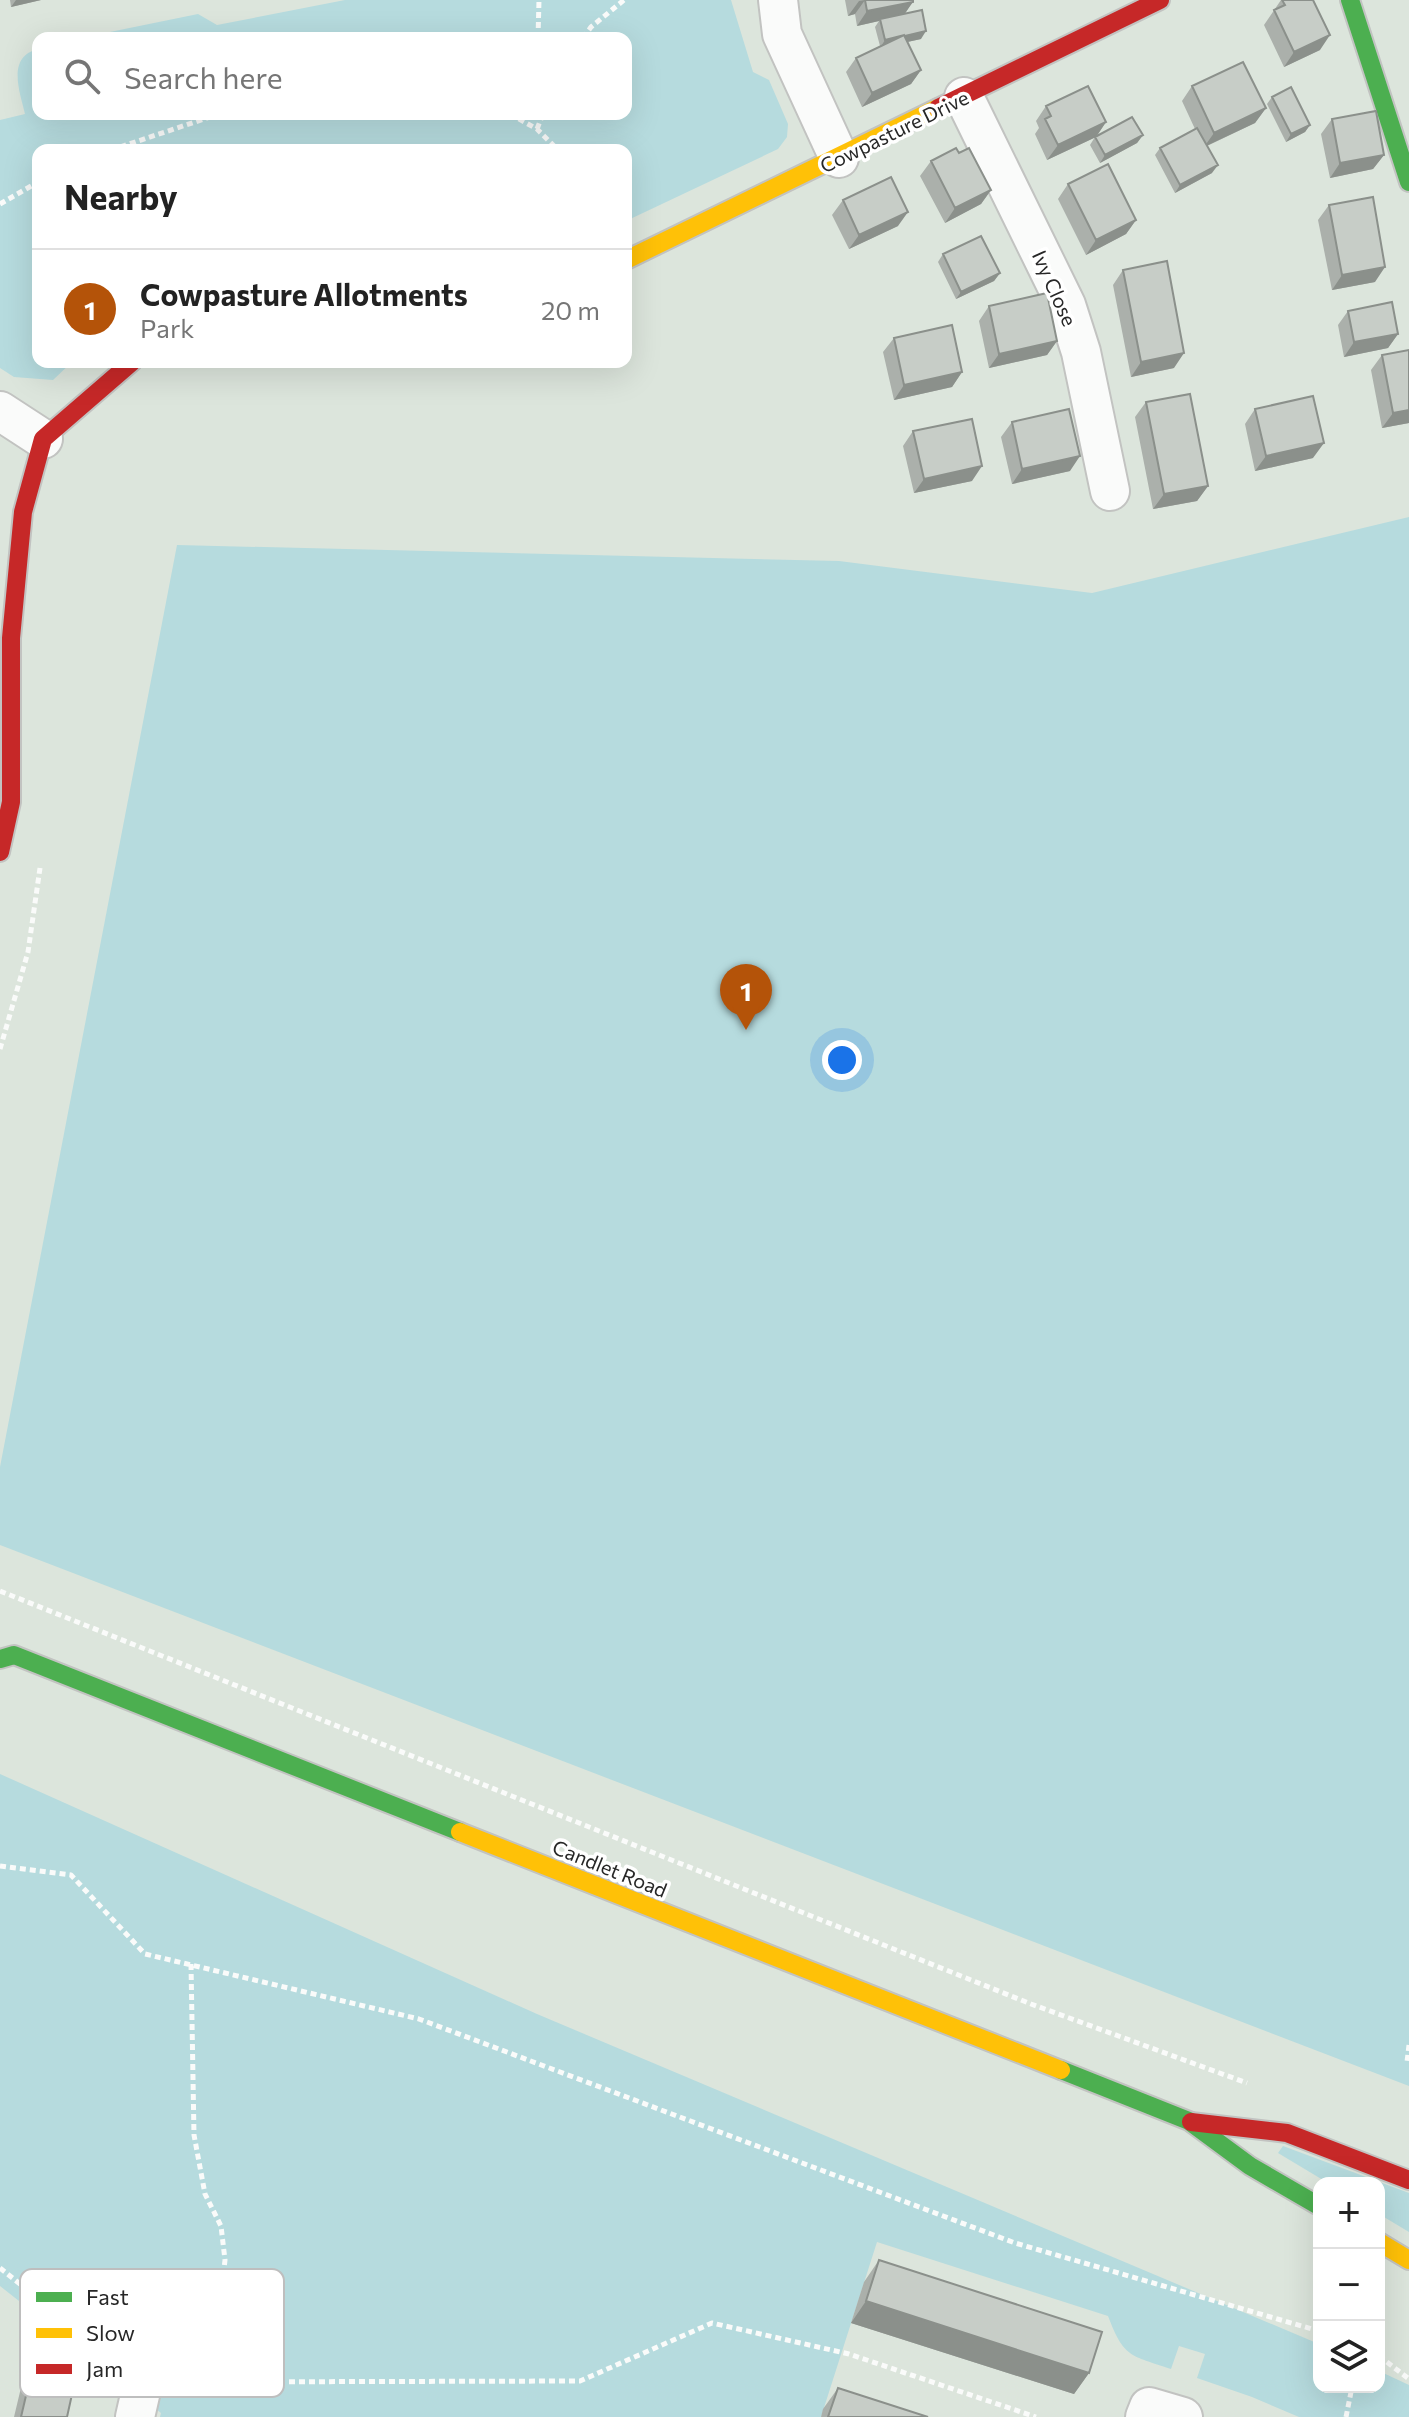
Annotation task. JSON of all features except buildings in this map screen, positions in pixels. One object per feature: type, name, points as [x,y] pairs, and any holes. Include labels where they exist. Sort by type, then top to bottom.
[{"type":"main road","name":"Cowpasture Drive","points":[[632,257],[1160,0]]},
{"type":"main road","points":[[1350,0],[1409,182]]},
{"type":"main road","points":[[0,852],[11,802],[11,638],[23,512],[43,439],[125,368]]},
{"type":"main road","name":"Candlet Road","points":[[7,1652],[1189,2121],[1287,2133],[1409,2180]]},
{"type":"main road","name":"Candlet Road","points":[[1189,2121],[1250,2166],[1313,2203]]},
{"type":"main road","points":[[1385,2246],[1409,2260]]},
{"type":"street","points":[[778,0],[782,34],[839,158]]},
{"type":"street","name":"Ivy Close","points":[[964,97],[1066,305],[1081,352],[1110,491]]},
{"type":"street","points":[[0,411],[43,439]]},
{"type":"street","points":[[1145,2417],[1149,2407],[1183,2417]]},
{"type":"path","points":[[538,32],[539,0]]},
{"type":"path","points":[[587,32],[624,0]]},
{"type":"path","points":[[129,144],[201,120]]},
{"type":"path","points":[[521,120],[537,129],[552,144]]},
{"type":"path","points":[[537,129],[541,120]]},
{"type":"path","points":[[0,204],[32,185]]},
{"type":"path","points":[[0,1591],[1016,1998],[1249,2084]]},
{"type":"path","points":[[0,1866],[71,1875],[145,1954],[419,2019],[1015,2243],[1313,2329]]},
{"type":"path","points":[[191,1964],[194,2135],[205,2194],[221,2226],[224,2269]]},
{"type":"path","points":[[1409,2045],[1409,2063]]},
{"type":"path","points":[[0,2268],[20,2287]]},
{"type":"path","points":[[284,2382],[580,2381],[712,2323],[849,2354],[1036,2417]]},
{"type":"path","points":[[1385,2361],[1409,2379]]},
{"type":"path","points":[[1346,2417],[1351,2393]]},
{"type":"shaded area","points":[[345,0],[731,0],[753,72],[769,80],[788,124],[787,137],[778,149],[632,218],[632,144],[32,144],[32,368],[66,368],[53,380],[14,377],[0,368],[0,120],[25,114],[18,76],[22,59],[28,53],[32,51],[32,120],[632,120],[632,32],[110,32],[198,14],[217,25]]},
{"type":"shaded area","points":[[1409,517],[1409,2086],[0,1545],[0,1467],[177,545],[839,561],[1092,593]]},
{"type":"shaded area","points":[[0,1774],[537,2014],[1313,2341],[1313,2393],[1385,2393],[1385,2374],[1409,2385],[1409,2417],[1299,2417],[1197,2378],[1205,2354],[1179,2346],[1171,2369],[1146,2361],[1124,2348],[1108,2316],[877,2242],[821,2417],[160,2417],[161,2413],[141,2397],[284,2397],[284,2269],[20,2269],[20,2302],[0,2286]]},
{"type":"shaded area","points":[[1283,2146],[1366,2177],[1318,2177],[1278,2153]]},
{"type":"shaded area","points":[[1385,2184],[1409,2193],[1409,2232],[1385,2218]]},
{"type":"traffic: fast","points":[[1350,0],[1409,182]]},
{"type":"traffic: fast","points":[[0,1659],[14,1655],[460,1832]]},
{"type":"traffic: fast","points":[[1061,2070],[1189,2121],[1250,2166],[1313,2203]]},
{"type":"traffic: slow","points":[[632,257],[938,108]]},
{"type":"traffic: slow","points":[[460,1832],[1061,2070]]},
{"type":"traffic: slow","points":[[1385,2246],[1409,2260]]},
{"type":"traffic: jam","points":[[938,108],[1160,0]]},
{"type":"traffic: jam","points":[[0,852],[11,802],[11,638],[23,512],[43,439],[125,368]]},
{"type":"traffic: jam","points":[[1191,2122],[1287,2133],[1409,2180]]},
{"type":"place","name":"Cowpasture Allotments","points":[[746,1030]]}]
